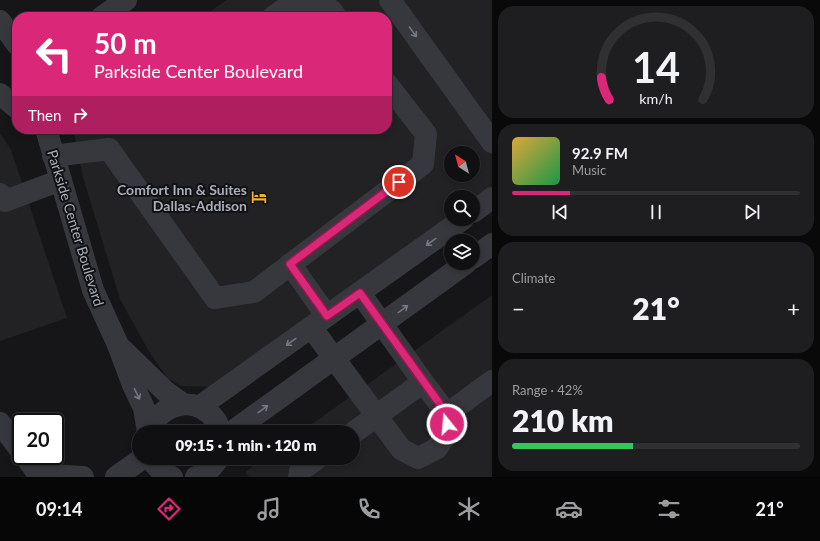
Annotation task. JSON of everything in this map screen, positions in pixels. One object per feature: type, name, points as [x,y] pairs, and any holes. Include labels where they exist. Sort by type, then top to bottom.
[{"type":"street","points":[[109,12],[126,0]]},
{"type":"street","points":[[280,12],[297,0],[331,10],[332,12]]},
{"type":"street","points":[[390,0],[492,142]]},
{"type":"street","points":[[0,21],[12,37]]},
{"type":"street","points":[[53,156],[109,149],[216,298],[254,292],[423,164],[426,134],[392,90]]},
{"type":"street","points":[[0,94],[12,104]]},
{"type":"street","name":"Parkside Center Boulevard","points":[[46,134],[93,290],[118,344],[133,385],[144,408],[147,425]]},
{"type":"street","points":[[0,194],[5,201],[61,180]]},
{"type":"street","points":[[480,207],[492,198]]},
{"type":"street","points":[[151,425],[159,414],[170,408],[191,406],[319,322],[453,226]]},
{"type":"street","points":[[480,253],[492,244]]},
{"type":"street","points":[[290,264],[319,322],[334,358],[401,450],[418,458],[436,450],[446,434],[447,414],[360,293]]},
{"type":"street","points":[[242,425],[456,270]]},
{"type":"street","name":"Parkside Center Boulevard","points":[[118,344],[166,392],[191,406],[207,412],[218,425]]},
{"type":"street","points":[[447,414],[492,381]]},
{"type":"street","points":[[360,428],[423,382]]},
{"type":"street","points":[[0,423],[12,439]]},
{"type":"street","points":[[32,465],[36,471],[49,475],[83,477]]},
{"type":"street","points":[[116,477],[133,465]]},
{"type":"street","points":[[196,477],[200,476],[213,465]]},
{"type":"street","points":[[299,477],[300,471],[308,465]]},
{"type":"shaded area","points":[[226,0],[492,0],[492,186],[480,195],[480,190],[444,190],[444,221],[211,387],[182,386],[168,379],[148,350],[120,299],[83,177],[74,134],[392,134],[392,12],[210,12]]},
{"type":"shaded area","points":[[0,133],[11,150],[67,318],[0,341]]},
{"type":"shaded area","points":[[492,295],[492,477],[249,477],[245,472],[255,465],[360,465],[360,425],[311,425]]},
{"type":"place","name":"Comfort Inn & Suites Dallas-Addison","points":[[259,197]]},
{"type":"route","points":[[399,182],[290,264],[327,316],[360,293],[447,414],[447,424]]}]
